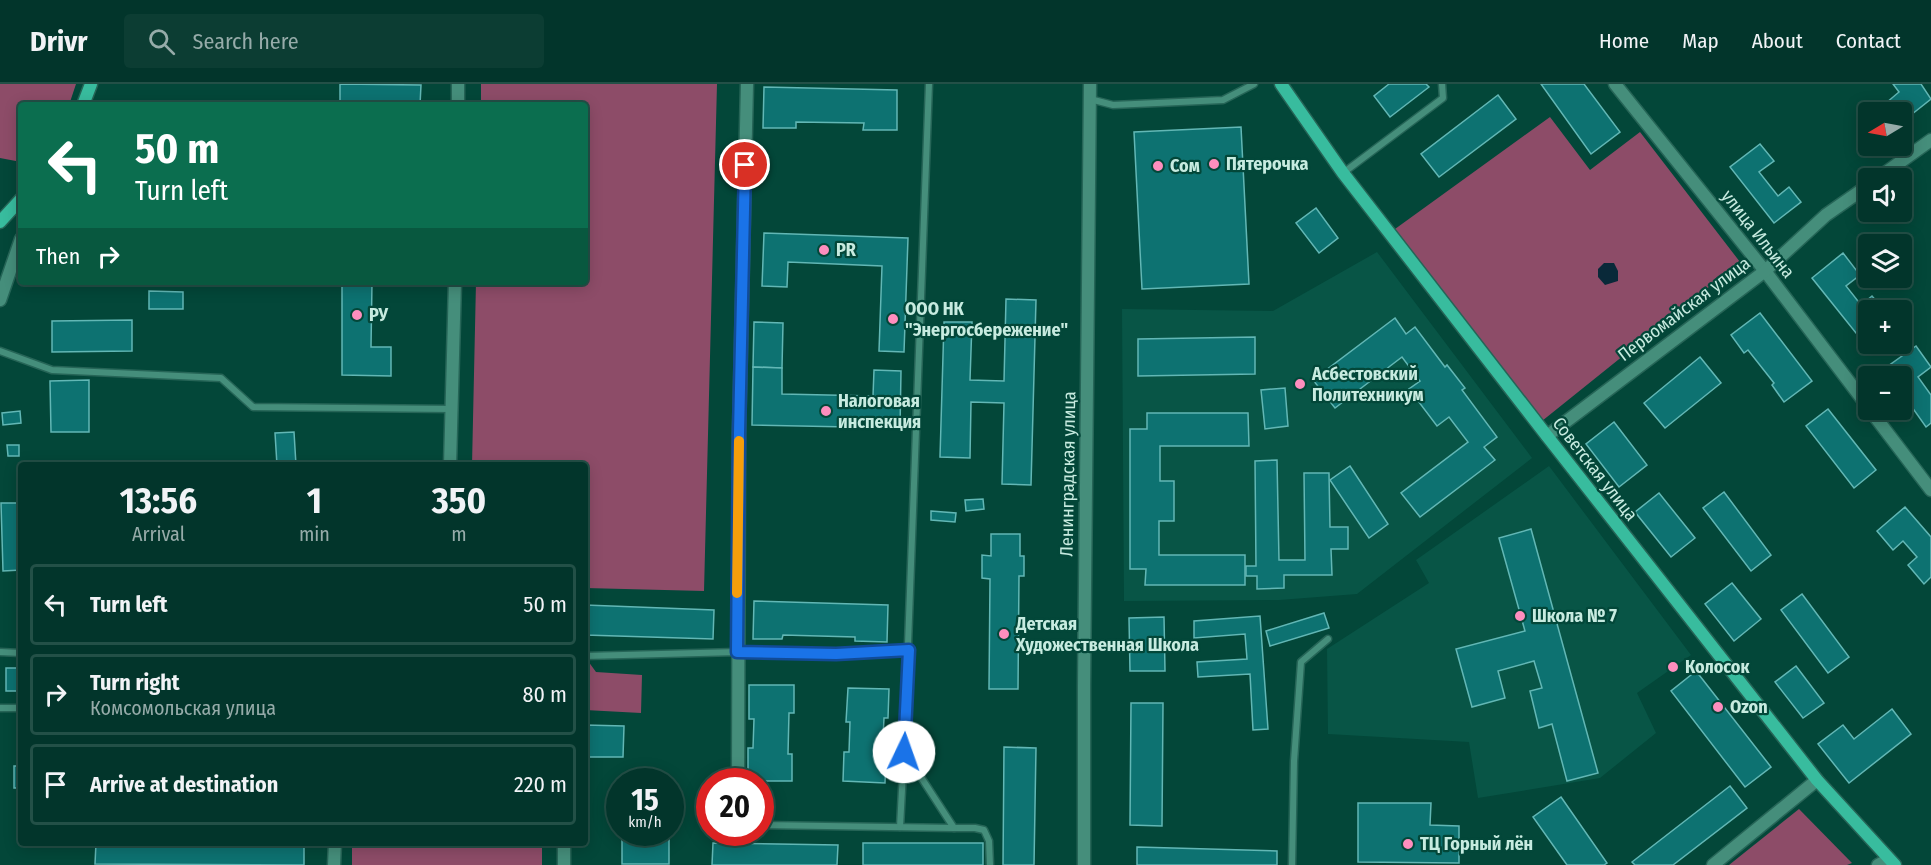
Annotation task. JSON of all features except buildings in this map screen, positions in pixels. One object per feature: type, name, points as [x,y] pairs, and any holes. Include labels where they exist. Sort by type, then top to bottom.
[{"type":"street","points":[[83,102],[91,84]]},
{"type":"street","points":[[458,84],[458,102]]},
{"type":"street","points":[[738,768],[739,433],[747,84]]},
{"type":"street","name":"Ленинградская улица","points":[[1084,865],[1090,84]]},
{"type":"street","name":"Советская улица","points":[[1281,84],[1343,173],[1817,780],[1892,862]]},
{"type":"street","name":"улица Ильина","points":[[1615,84],[1765,271],[1858,394]]},
{"type":"street","points":[[1892,168],[1931,140]]},
{"type":"street","name":"Первомайская улица","points":[[1547,436],[1765,271],[1826,216],[1858,193]]},
{"type":"street","points":[[0,222],[18,202]]},
{"type":"street","points":[[0,300],[18,248]]},
{"type":"street","points":[[450,462],[455,285]]},
{"type":"street","name":"улица Ильина","points":[[1877,420],[1931,490]]},
{"type":"street","points":[[1713,865],[1817,780]]},
{"type":"street","points":[[334,865],[335,846]]},
{"type":"street","points":[[564,846],[564,865]]},
{"type":"street","points":[[1878,865],[1892,862]]},
{"type":"lane","points":[[900,827],[909,650],[929,84]]},
{"type":"lane","points":[[1090,99],[1113,105],[1223,100],[1254,84]]},
{"type":"lane","points":[[1343,173],[1443,98],[1442,84]]},
{"type":"lane","points":[[0,351],[52,370],[221,378],[253,407],[453,409]]},
{"type":"lane","points":[[1293,865],[1294,761],[1301,662],[1328,639]]},
{"type":"lane","points":[[588,656],[737,652],[836,654],[909,650]]},
{"type":"lane","points":[[0,652],[18,652]]},
{"type":"lane","points":[[0,708],[18,708]]},
{"type":"lane","points":[[904,752],[954,828]]},
{"type":"lane","points":[[774,825],[975,828],[984,830],[989,841],[990,865]]},
{"type":"shaded area","points":[[0,84],[76,84],[70,102],[18,102],[18,161],[0,158]]},
{"type":"shaded area","points":[[481,84],[717,84],[704,591],[588,588],[588,462],[472,462],[476,285],[588,285],[588,102],[481,102]]},
{"type":"shaded area","points":[[1550,117],[1590,170],[1640,132],[1740,262],[1542,421],[1395,229]]},
{"type":"shaded area","name":"Асбестовский Политехникум","points":[[1377,252],[1532,458],[1357,594],[1279,600],[1124,601],[1122,309],[1273,311]]},
{"type":"shaded area","points":[[1604,263],[1614,263],[1618,271],[1618,281],[1605,285],[1598,277],[1598,269]]},
{"type":"shaded area","name":"Школа № 7","points":[[1549,466],[1691,655],[1637,693],[1656,733],[1600,778],[1478,798],[1469,742],[1328,734],[1327,649],[1429,583],[1416,560]]},
{"type":"shaded area","points":[[588,661],[596,672],[642,675],[641,713],[588,710]]},
{"type":"shaded area","points":[[1799,809],[1852,863],[1847,865],[1729,865]]},
{"type":"shaded area","points":[[352,846],[542,846],[542,865],[352,865]]},
{"type":"slow traffic","points":[[737,593],[739,441]]},
{"type":"place","name":"Пятерочка","points":[[1214,164]]},
{"type":"place","name":"Сом","points":[[1158,166]]},
{"type":"place","name":"PR","points":[[824,250]]},
{"type":"place","name":"РУ","points":[[357,315]]},
{"type":"place","name":"ООО НК \"Энергосбережение\"","points":[[893,319]]},
{"type":"place","name":"Асбестовский Политехникум","points":[[1300,384]]},
{"type":"place","name":"Налоговая инспекция","points":[[826,411]]},
{"type":"place","name":"Школа № 7","points":[[1520,616]]},
{"type":"place","name":"Детская Художественная Школа","points":[[1004,634]]},
{"type":"place","name":"Колосок","points":[[1673,667]]},
{"type":"place","name":"Ozon","points":[[1718,707]]},
{"type":"place","name":"ТЦ Горный лён","points":[[1408,844]]},
{"type":"route","points":[[745,165],[737,652],[836,654],[909,650],[904,752]]}]
